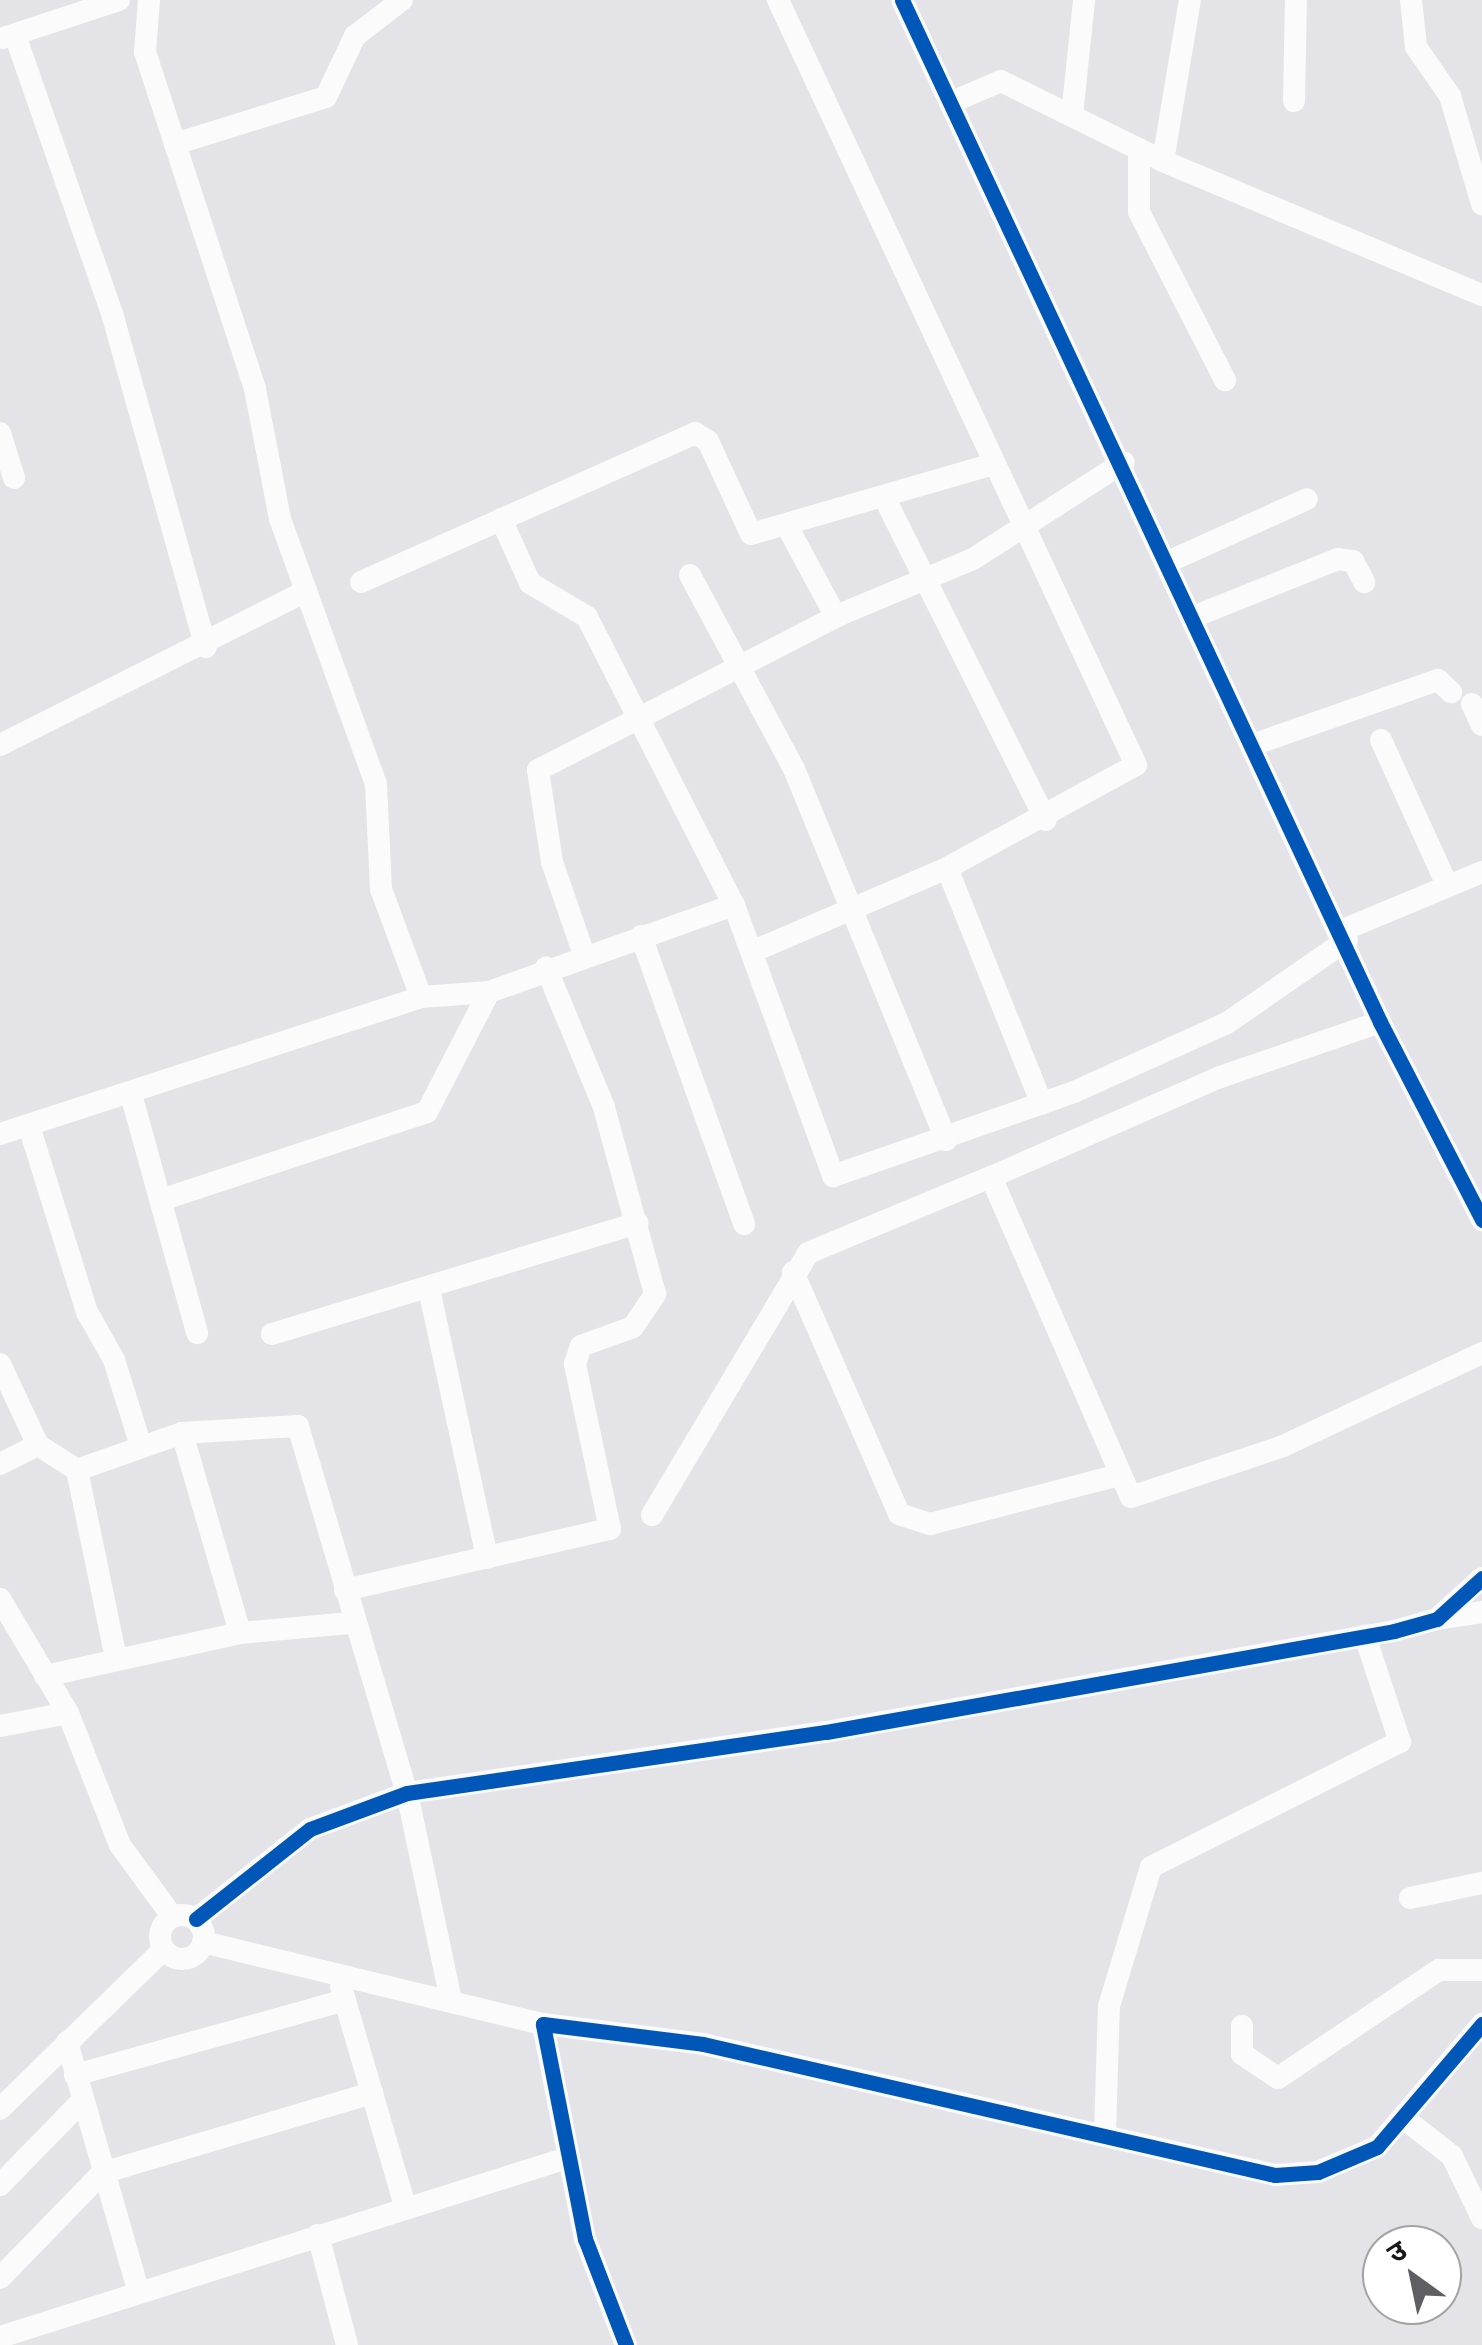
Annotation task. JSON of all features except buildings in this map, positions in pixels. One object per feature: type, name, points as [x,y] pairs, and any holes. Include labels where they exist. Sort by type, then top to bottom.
[{"type":"street","points":[[119,0],[66,8],[7,37],[114,317],[206,647]]},
{"type":"street","points":[[149,0],[145,52],[256,389],[274,498],[376,784],[380,889],[421,998]]},
{"type":"street","points":[[175,144],[326,97],[355,36],[402,0]]},
{"type":"street","points":[[756,950],[854,912],[1046,820],[1136,765],[778,0]]},
{"type":"street","points":[[902,0],[1124,462],[1345,935],[1380,1022],[1482,1220]]},
{"type":"street","points":[[1072,115],[1084,0]]},
{"type":"street","points":[[1163,161],[1190,0]]},
{"type":"street","points":[[1294,101],[1296,0]]},
{"type":"street","points":[[1411,0],[1416,47],[1433,60],[1474,146],[1482,204]]},
{"type":"street","points":[[952,102],[1002,81],[1163,161],[1482,295]]},
{"type":"street","points":[[1140,149],[1139,212],[1226,380]]},
{"type":"street","points":[[361,582],[694,432],[708,442],[751,534],[993,464]]},
{"type":"street","points":[[0,433],[14,478]]},
{"type":"street","points":[[582,952],[552,862],[538,770],[836,616],[924,582],[1024,529],[1124,462]]},
{"type":"street","points":[[884,498],[1046,820]]},
{"type":"street","points":[[1170,562],[1308,499]]},
{"type":"street","points":[[501,519],[530,583],[587,617],[734,905],[756,950],[833,1176],[1042,1104],[1227,1024],[1345,935],[1482,872]]},
{"type":"street","points":[[788,526],[836,616]]},
{"type":"street","points":[[1194,616],[1338,559],[1352,561],[1364,582]]},
{"type":"street","points":[[690,576],[739,666],[854,912],[946,1140]]},
{"type":"street","points":[[0,745],[206,647],[306,591]]},
{"type":"street","points":[[1255,744],[1438,680],[1452,692]]},
{"type":"street","points":[[1381,740],[1447,885]]},
{"type":"street","points":[[947,868],[1042,1104]]},
{"type":"street","points":[[0,1134],[132,1098],[421,998],[489,992],[582,952],[734,905]]},
{"type":"street","points":[[641,936],[744,1224]]},
{"type":"street","points":[[345,1590],[610,1530],[575,1364],[581,1346],[633,1327],[655,1294],[638,1223],[546,968]]},
{"type":"street","points":[[164,1200],[427,1112],[489,992]]},
{"type":"street","points":[[652,1515],[793,1272],[823,1245],[991,1178],[1220,1077],[1380,1022]]},
{"type":"street","points":[[132,1098],[164,1200],[197,1333]]},
{"type":"street","points":[[29,1126],[87,1312],[114,1360],[140,1443]]},
{"type":"street","points":[[991,1178],[1115,1476],[1131,1497],[1151,1497],[1482,1353]]},
{"type":"street","points":[[272,1334],[430,1290],[638,1223]]},
{"type":"street","points":[[793,1272],[899,1514],[930,1524],[1115,1476]]},
{"type":"street","points":[[430,1290],[488,1558]]},
{"type":"street","points":[[0,1364],[38,1445],[77,1470],[116,1659]]},
{"type":"street","points":[[77,1470],[140,1443],[182,1434],[298,1426],[345,1590],[350,1623],[407,1793],[450,1995]]},
{"type":"street","points":[[182,1434],[240,1634]]},
{"type":"street","points":[[0,1464],[38,1445]]},
{"type":"street","points":[[1437,1619],[1482,1578]]},
{"type":"street","points":[[0,1598],[68,1713],[120,1845],[172,1916],[200,1931],[337,1974],[450,1995],[542,2024],[703,2044],[1105,2132],[1274,2175],[1347,2163],[1406,2120],[1482,2024]]},
{"type":"street","points":[[163,1950],[182,1959],[200,1931],[310,1829],[407,1793],[826,1732],[1482,1612]]},
{"type":"street","points":[[45,1676],[240,1634],[350,1623]]},
{"type":"street","points":[[1105,2132],[1110,2006],[1152,1866],[1400,1742],[1365,1636]]},
{"type":"street","points":[[0,1726],[68,1713]]},
{"type":"street","points":[[1410,1898],[1482,1883]]},
{"type":"street","points":[[163,1950],[160,1931],[172,1916]]},
{"type":"street","points":[[0,2109],[163,1950]]},
{"type":"street","points":[[1242,2026],[1242,2054],[1278,2078],[1439,1970],[1482,1970]]},
{"type":"street","points":[[337,1974],[406,2209]]},
{"type":"street","points":[[75,2075],[345,2000]]},
{"type":"street","points":[[542,2024],[585,2239],[626,2345]]},
{"type":"street","points":[[67,2042],[138,2288]]},
{"type":"street","points":[[0,2278],[102,2173],[372,2092]]},
{"type":"street","points":[[0,2185],[82,2101]]},
{"type":"street","points":[[1406,2120],[1452,2156],[1482,2218]]},
{"type":"street","points":[[0,2337],[138,2288],[567,2158]]},
{"type":"street","points":[[318,2235],[347,2345]]},
{"type":"cycle path","points":[[902,0],[1380,1022],[1482,1220]]},
{"type":"cycle path","points":[[196,1919],[310,1829],[407,1793],[826,1732],[1394,1631],[1437,1619],[1482,1578]]},
{"type":"cycle path","points":[[626,2345],[585,2239],[543,2024],[703,2044],[1275,2175],[1318,2172],[1377,2147],[1482,2024]]}]
